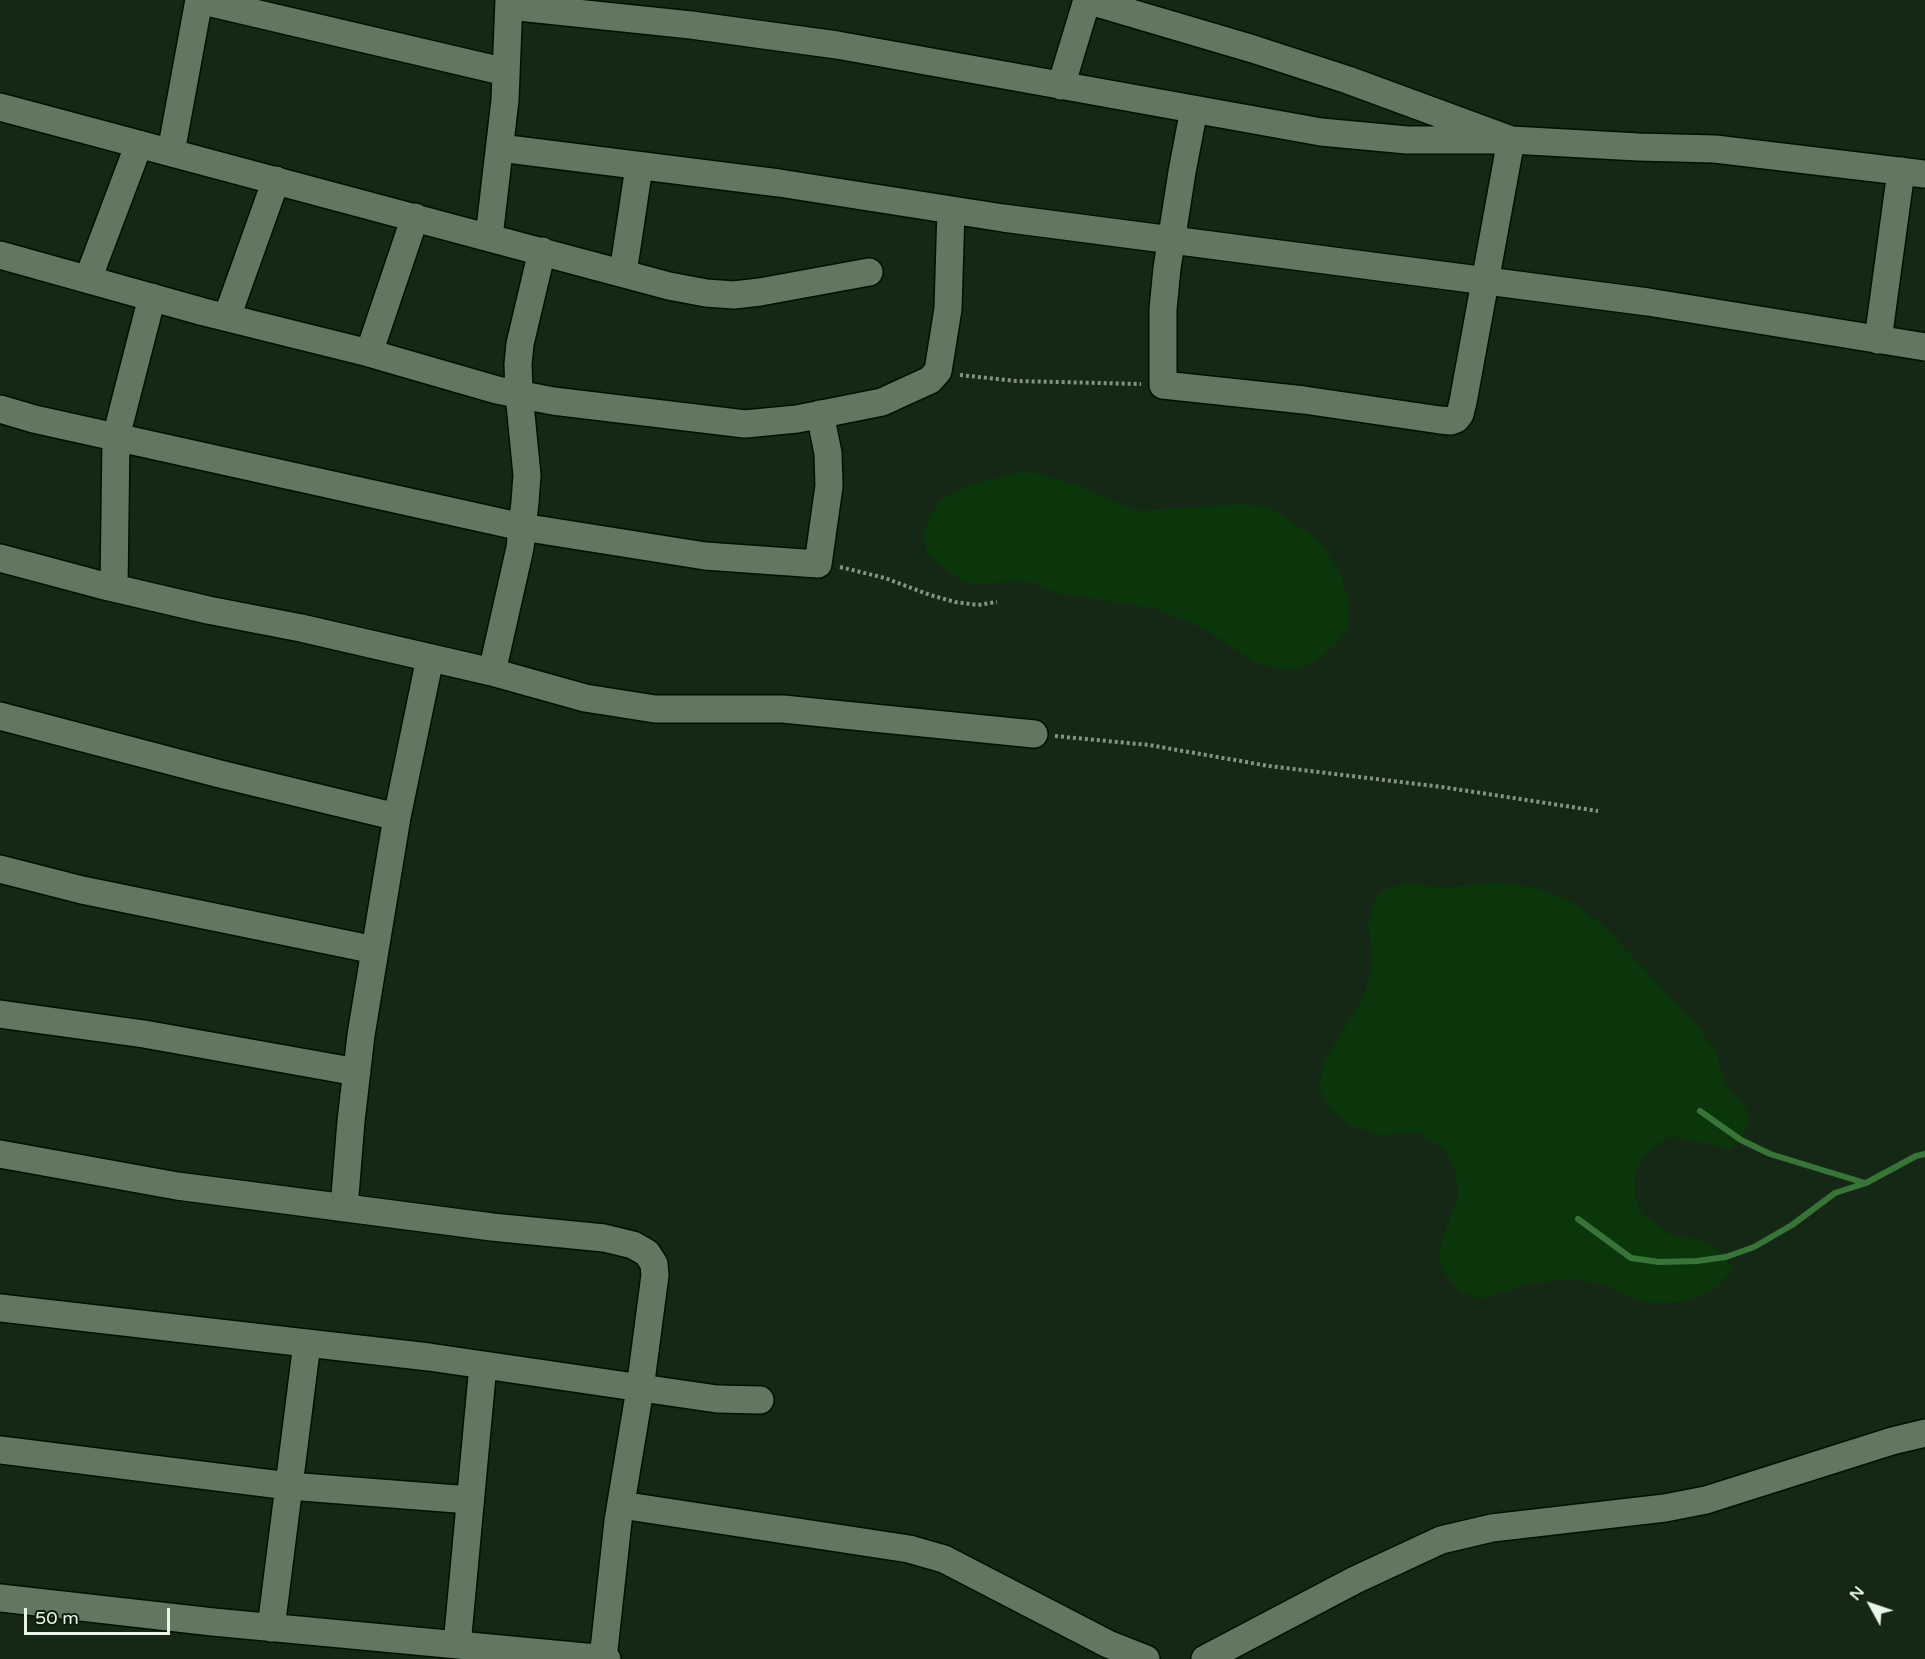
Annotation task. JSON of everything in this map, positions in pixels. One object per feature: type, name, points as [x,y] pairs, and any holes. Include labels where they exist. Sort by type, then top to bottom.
[{"type":"street","points":[[171,152],[199,0],[506,72]]},
{"type":"street","points":[[1061,86],[1087,0],[1348,80],[1511,140]]},
{"type":"street","points":[[489,237],[500,148],[509,3],[837,45],[1321,132],[1407,140],[1511,140],[1715,149],[1913,172],[1878,340]]},
{"type":"street","points":[[0,108],[669,286],[706,293],[734,295],[760,292],[869,272]]},
{"type":"street","points":[[1194,109],[1171,238],[1163,309],[1163,385],[1304,400],[1451,421],[1460,414],[1511,140]]},
{"type":"street","points":[[88,279],[139,144]]},
{"type":"street","points":[[500,148],[779,183],[951,210],[1648,302],[1925,347]]},
{"type":"street","points":[[622,273],[639,167]]},
{"type":"street","points":[[227,317],[276,180]]},
{"type":"street","points":[[0,255],[519,394],[563,402],[745,424],[772,423],[882,402],[930,380],[938,371],[948,309],[951,210]]},
{"type":"street","points":[[369,353],[415,217]]},
{"type":"street","points":[[492,672],[520,548],[527,475],[519,394],[520,344],[542,251]]},
{"type":"street","points":[[114,588],[116,437],[152,297]]},
{"type":"street","points":[[0,409],[522,527],[705,556],[818,564],[829,486],[828,453],[820,414]]},
{"type":"street","points":[[0,558],[208,610],[301,628],[492,672],[585,698],[655,709],[783,710],[1034,734]]},
{"type":"street","points":[[344,1208],[357,1072],[375,950],[397,817],[430,658]]},
{"type":"street","points":[[0,716],[220,774],[397,817]]},
{"type":"street","points":[[0,869],[141,903],[375,950]]},
{"type":"street","points":[[0,1014],[144,1034],[357,1072]]},
{"type":"street","points":[[0,1154],[177,1186],[492,1227],[604,1238],[633,1245],[647,1254],[654,1264],[655,1275],[640,1389],[621,1505],[605,1659],[271,1628],[0,1598]]},
{"type":"street","points":[[0,1308],[483,1365],[717,1399],[760,1400]]},
{"type":"street","points":[[271,1628],[307,1343]]},
{"type":"street","points":[[457,1645],[483,1365]]},
{"type":"street","points":[[1205,1659],[1355,1580],[1441,1540],[1492,1528],[1665,1508],[1706,1500],[1925,1432]]},
{"type":"street","points":[[0,1450],[289,1486],[470,1500]]},
{"type":"street","points":[[621,1505],[909,1549],[944,1559],[1108,1644],[1146,1659]]},
{"type":"path","points":[[938,371],[975,378],[1016,381],[1163,385]]},
{"type":"path","points":[[818,564],[885,578],[956,602],[978,605],[997,602]]},
{"type":"path","points":[[1034,734],[1149,745],[1269,766],[1442,787],[1598,811]]},
{"type":"green space","points":[[1026,471],[1079,486],[1137,511],[1243,504],[1272,509],[1315,537],[1329,555],[1341,576],[1349,601],[1348,627],[1336,645],[1317,660],[1297,670],[1282,669],[1258,664],[1209,632],[1157,609],[1057,593],[1039,585],[1015,580],[979,585],[961,581],[927,553],[924,535],[930,516],[941,500],[977,483]]},
{"type":"green space","points":[[1497,882],[1537,888],[1567,899],[1604,926],[1698,1027],[1716,1052],[1726,1086],[1747,1109],[1748,1126],[1731,1149],[1670,1136],[1648,1152],[1634,1173],[1635,1197],[1642,1214],[1671,1235],[1699,1239],[1716,1248],[1733,1269],[1715,1290],[1683,1302],[1647,1303],[1603,1284],[1570,1279],[1528,1284],[1481,1299],[1462,1292],[1445,1275],[1438,1256],[1458,1199],[1456,1172],[1443,1148],[1417,1132],[1382,1135],[1349,1125],[1330,1109],[1319,1087],[1324,1062],[1363,998],[1371,973],[1372,949],[1368,927],[1374,903],[1383,890],[1408,883],[1441,888]]},
{"type":"waterway","points":[[1700,1111],[1741,1140],[1770,1154],[1865,1183]]},
{"type":"waterway","points":[[1578,1219],[1631,1258],[1659,1262],[1697,1261],[1726,1257],[1754,1247],[1792,1225],[1835,1193],[1866,1183],[1916,1156],[1925,1154]]}]
